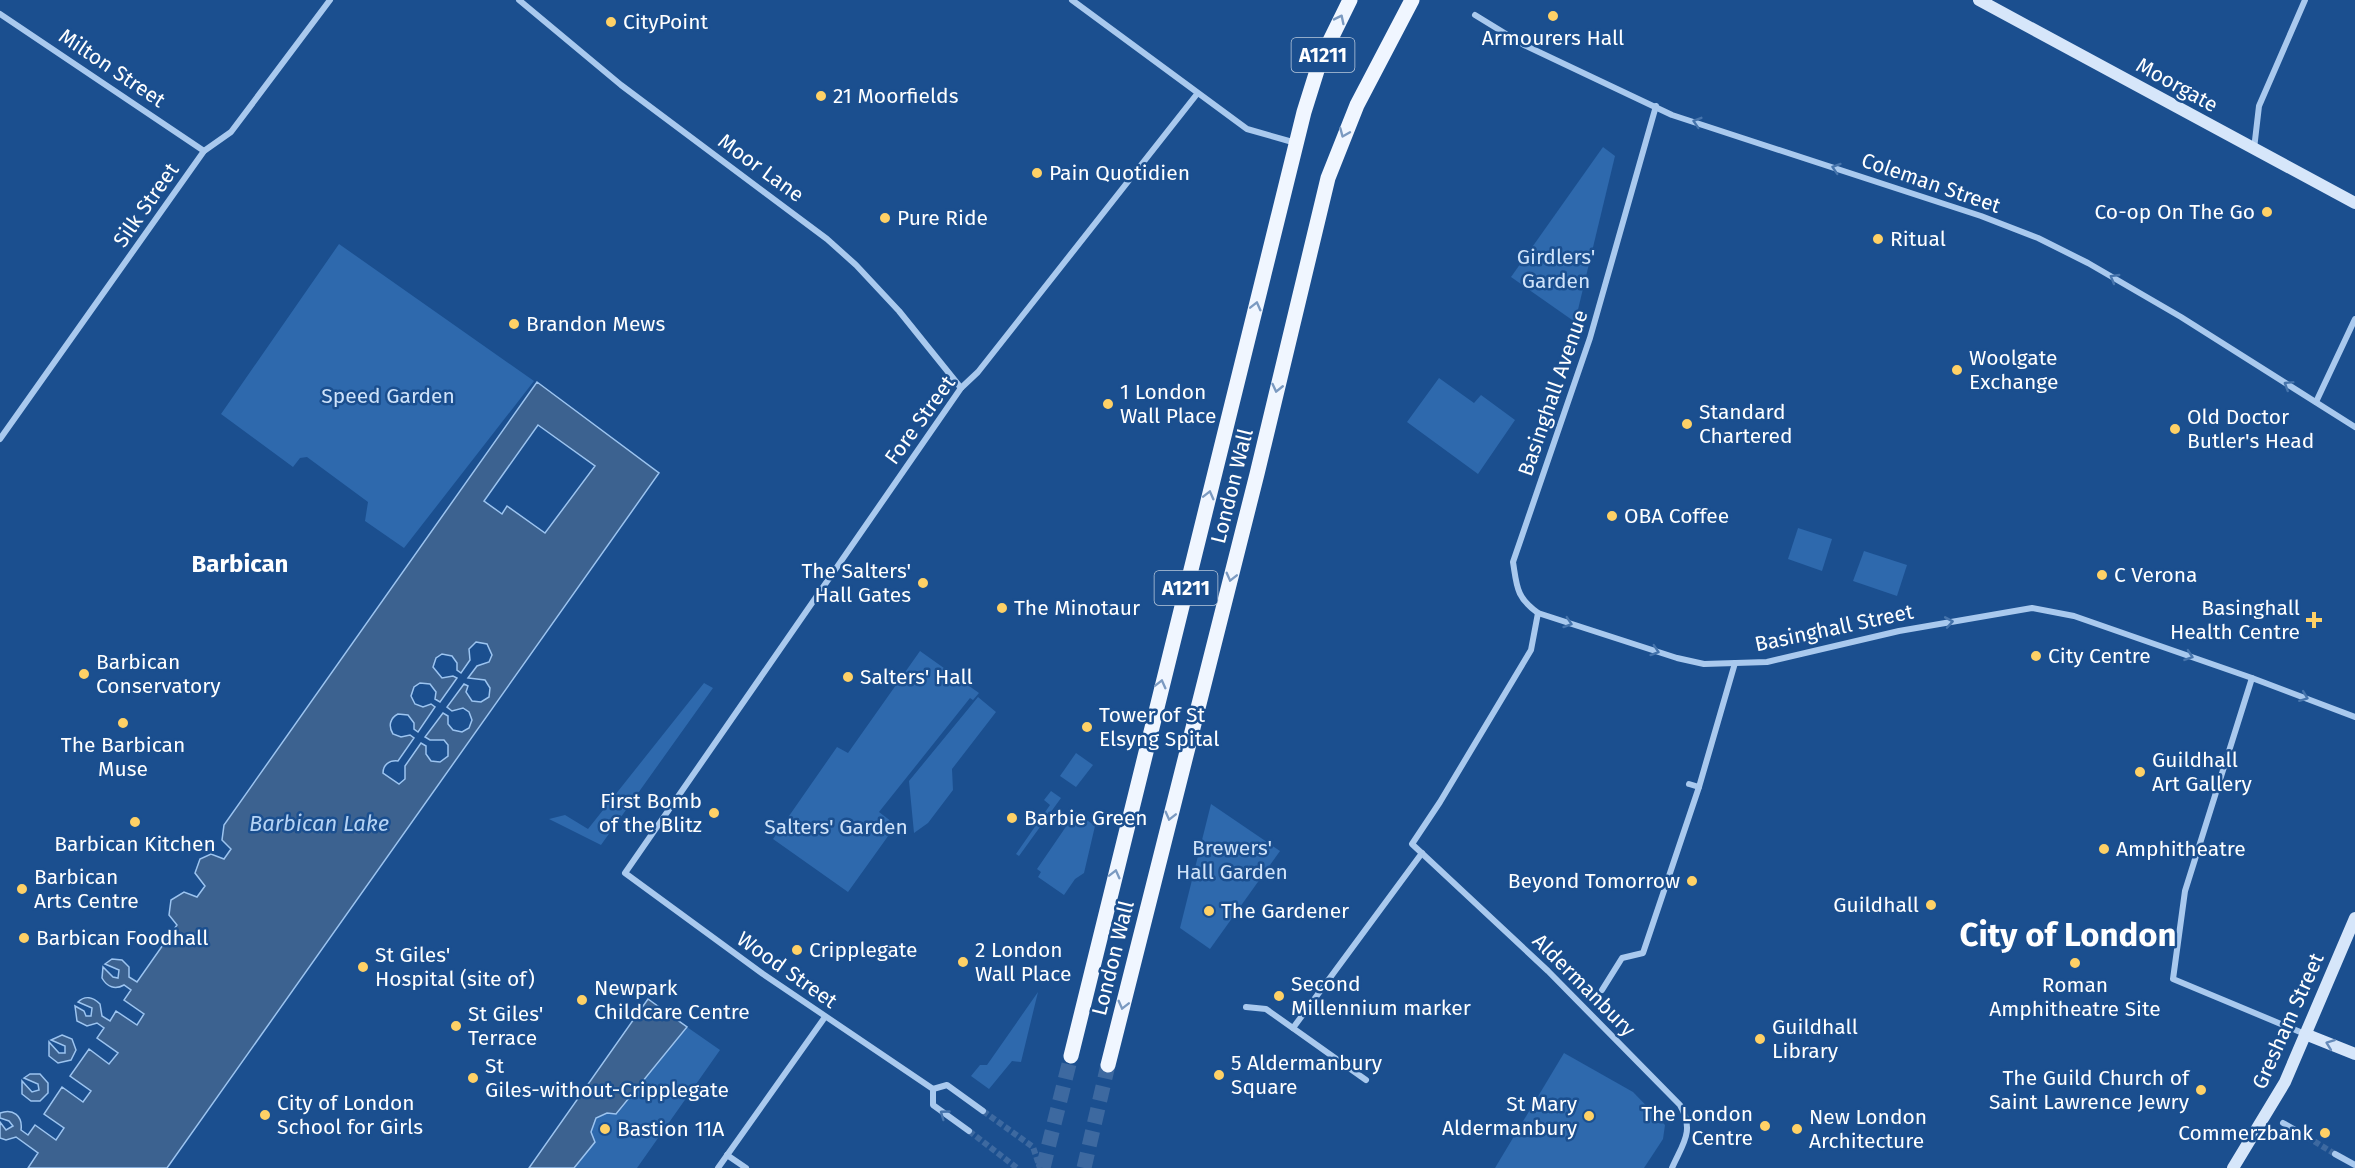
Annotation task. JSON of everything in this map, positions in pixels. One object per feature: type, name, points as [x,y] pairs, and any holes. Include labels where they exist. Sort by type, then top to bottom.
[{"type":"main road","name":"London Wall","points":[[1071,1056],[1148,736],[1296,143],[1320,61],[1350,0]]},
{"type":"main road","name":"London Wall","points":[[1108,1065],[1257,474],[1328,178],[1357,105],[1412,0]]},
{"type":"street","name":"Silk Street","points":[[0,439],[204,151],[231,132],[330,0]]},
{"type":"street","name":"Moor Lane","points":[[519,0],[621,85],[819,232],[856,266],[899,311],[961,388]]},
{"type":"street","points":[[1072,0],[1247,129],[1296,143]]},
{"type":"street","name":"Moorgate","points":[[1979,0],[2253,150],[2355,203]]},
{"type":"street","points":[[2253,150],[2259,106],[2305,0]]},
{"type":"street","name":"Milton Street","points":[[0,14],[204,151]]},
{"type":"street","name":"Coleman Street","points":[[1475,15],[1524,45],[1680,117],[1981,216],[2038,238],[2088,263],[2181,317],[2355,427]]},
{"type":"street","name":"Fore Street","points":[[625,873],[961,388],[978,372],[1197,94]]},
{"type":"street","name":"Basinghall Avenue","points":[[1538,613],[1523,603],[1520,597],[1513,562],[1590,338],[1656,106]]},
{"type":"street","points":[[2316,402],[2355,319]]},
{"type":"street","name":"Basinghall Street","points":[[1538,613],[1687,662],[1734,663],[1767,662],[1899,631],[2032,608],[2069,614],[2355,717]]},
{"type":"street","name":"Aldermanbury","points":[[1538,613],[1531,650],[1440,802],[1412,844],[1548,971],[1680,1105],[1688,1118],[1689,1131],[1672,1168]]},
{"type":"street","points":[[1602,990],[1622,958],[1643,953],[1699,787],[1734,663]]},
{"type":"street","points":[[2252,678],[2184,903],[2173,979],[2355,1054]]},
{"type":"street","points":[[1689,784],[1699,787]]},
{"type":"street","points":[[1293,1028],[1422,854]]},
{"type":"street","name":"Wood Street","points":[[625,873],[825,1017],[933,1089],[947,1085],[983,1111]]},
{"type":"street","name":"Gresham Street","points":[[2234,1168],[2285,1082],[2355,918]]},
{"type":"street","points":[[1246,1006],[1266,1010],[1366,1080]]},
{"type":"street","points":[[718,1168],[825,1017]]},
{"type":"street","points":[[933,1089],[933,1105],[969,1131]]},
{"type":"street","points":[[2283,1123],[2299,1131]]},
{"type":"street","points":[[2335,1154],[2355,1165]]},
{"type":"street","points":[[727,1155],[746,1168]]},
{"type":"green space","name":"Girdlers' Garden","points":[[1603,147],[1615,156],[1575,322],[1511,277]]},
{"type":"green space","name":"Speed Garden","points":[[339,244],[534,381],[404,548],[365,521],[368,502],[307,457],[300,458],[293,467],[221,414]]},
{"type":"green space","points":[[1439,378],[1474,403],[1481,395],[1515,420],[1478,474],[1407,422]]},
{"type":"green space","points":[[1798,528],[1832,539],[1822,571],[1788,559]]},
{"type":"green space","points":[[1864,551],[1907,565],[1897,596],[1853,581]]},
{"type":"green space","name":"Salters' Garden","points":[[920,651],[979,693],[973,700],[970,698],[879,812],[896,825],[848,892],[773,839],[837,747],[848,753]]},
{"type":"green space","points":[[704,683],[713,688],[601,845],[549,819],[565,815],[588,829]]},
{"type":"green space","points":[[978,697],[996,712],[952,769],[953,790],[928,823],[914,833],[909,781]]},
{"type":"green space","points":[[1076,753],[1093,765],[1076,787],[1060,776]]},
{"type":"green space","points":[[1051,791],[1061,798],[1019,856],[1016,854],[1050,805],[1044,800]]},
{"type":"green space","name":"Brewers' Hall Garden","points":[[1211,804],[1280,851],[1210,949],[1180,928]]},
{"type":"green space","points":[[1076,812],[1095,826],[1084,873],[1075,879],[1064,895],[1038,877],[1041,872],[1037,869]]},
{"type":"green space","points":[[1038,992],[1021,1062],[1012,1061],[989,1089],[971,1076],[980,1065],[987,1065]]},
{"type":"green space","points":[[687,1027],[720,1050],[637,1168],[574,1168],[594,1142],[591,1132],[596,1118],[607,1113],[617,1114]]},
{"type":"green space","points":[[1564,1053],[1633,1092],[1665,1125],[1663,1139],[1644,1168],[1495,1168]]},
{"type":"water","name":"Barbican Lake","points":[[537,382],[659,473],[167,1168],[28,1168],[38,1153],[16,1137],[6,1140],[0,1138],[0,1122],[6,1130],[13,1126],[9,1121],[0,1118],[0,1113],[13,1112],[16,1114],[19,1117],[21,1130],[28,1135],[35,1125],[56,1140],[64,1128],[44,1114],[62,1087],[83,1102],[91,1091],[70,1076],[89,1049],[109,1064],[118,1053],[97,1038],[104,1028],[97,1023],[87,1026],[77,1021],[75,1006],[84,1011],[86,1016],[91,1016],[92,1008],[78,1002],[83,998],[92,998],[100,1004],[102,1016],[110,1021],[116,1011],[137,1025],[144,1014],[124,1000],[131,990],[124,985],[112,987],[106,984],[102,978],[103,967],[113,977],[118,978],[119,970],[105,964],[112,959],[122,960],[129,967],[129,977],[137,982],[177,925],[169,915],[171,900],[184,892],[197,897],[205,886],[195,873],[200,859],[211,854],[224,859],[231,849],[222,840],[224,825]],"holes":[[[538,425],[595,466],[545,533],[507,506],[502,514],[484,501]],[[476,642],[487,644],[492,655],[489,662],[477,666],[468,678],[485,680],[490,688],[489,697],[481,702],[472,701],[466,692],[468,686],[464,684],[447,707],[452,711],[463,708],[469,712],[472,720],[469,728],[462,732],[453,730],[448,724],[448,716],[443,713],[425,737],[430,740],[444,740],[448,745],[448,756],[440,762],[431,761],[426,754],[426,746],[421,743],[405,766],[405,779],[399,784],[383,773],[384,768],[389,762],[398,761],[414,738],[410,735],[401,737],[393,734],[390,725],[392,720],[398,714],[408,715],[414,723],[414,729],[418,732],[435,707],[431,704],[423,707],[415,704],[411,696],[414,687],[420,683],[430,684],[436,692],[435,699],[440,702],[457,678],[453,676],[442,678],[433,667],[436,658],[442,654],[452,656],[457,663],[457,670],[461,673],[470,660],[469,649]]]},
{"type":"water","points":[[648,999],[687,1027],[616,1114],[607,1113],[596,1118],[591,1132],[595,1142],[574,1168],[529,1168]]},
{"type":"water","points":[[62,1035],[72,1039],[76,1050],[71,1060],[58,1063],[49,1056],[49,1042],[59,1053],[65,1053],[65,1046],[51,1040]]},
{"type":"water","points":[[30,1074],[40,1074],[48,1083],[48,1093],[40,1101],[31,1101],[22,1094],[22,1081],[32,1092],[39,1090],[38,1084],[24,1078]]},
{"type":"tunnel","points":[[1043,1168],[1071,1056]]},
{"type":"tunnel","points":[[1084,1168],[1108,1065]]},
{"type":"tunnel","points":[[983,1111],[1033,1147],[1040,1168]]},
{"type":"tunnel","points":[[969,1131],[1017,1168]]},
{"type":"tunnel","points":[[2299,1132],[2335,1154]]},
{"type":"place","name":"Armourers Hall","points":[[1553,16]]},
{"type":"place","name":"CityPoint","points":[[611,22]]},
{"type":"place","name":"21 Moorfields","points":[[821,96]]},
{"type":"place","name":"Pain Quotidien","points":[[1037,173]]},
{"type":"place","name":"Co-op On The Go","points":[[2267,212]]},
{"type":"place","name":"Pure Ride","points":[[885,218]]},
{"type":"place","name":"Ritual","points":[[1878,239]]},
{"type":"place","name":"Brandon Mews","points":[[514,324]]},
{"type":"place","name":"Woolgate Exchange","points":[[1957,370]]},
{"type":"place","name":"1 London Wall Place","points":[[1108,404]]},
{"type":"place","name":"Standard Chartered","points":[[1687,424]]},
{"type":"place","name":"Old Doctor Butler's Head","points":[[2175,429]]},
{"type":"place","name":"OBA Coffee","points":[[1612,516]]},
{"type":"place","name":"C Verona","points":[[2102,575]]},
{"type":"place","name":"The Salters' Hall Gates","points":[[923,583]]},
{"type":"place","name":"The Minotaur","points":[[1002,608]]},
{"type":"place","name":"Basinghall Health Centre","points":[[2314,620]]},
{"type":"place","name":"City Centre","points":[[2036,656]]},
{"type":"place","name":"Barbican Conservatory","points":[[84,674]]},
{"type":"place","name":"Salters' Hall","points":[[848,677]]},
{"type":"place","name":"The Barbican Muse","points":[[123,723]]},
{"type":"place","name":"Tower of St Elsyng Spital","points":[[1087,727]]},
{"type":"place","name":"Guildhall Art Gallery","points":[[2140,772]]},
{"type":"place","name":"First Bomb of the Blitz","points":[[714,813]]},
{"type":"place","name":"Barbie Green","points":[[1012,818]]},
{"type":"place","name":"Barbican Kitchen","points":[[135,822]]},
{"type":"place","name":"Amphitheatre","points":[[2104,849]]},
{"type":"place","name":"Beyond Tomorrow","points":[[1692,881]]},
{"type":"place","name":"Barbican Arts Centre","points":[[22,889]]},
{"type":"place","name":"Guildhall","points":[[1931,905]]},
{"type":"place","name":"The Gardener","points":[[1209,911]]},
{"type":"place","name":"Barbican Foodhall","points":[[24,938]]},
{"type":"place","name":"Cripplegate","points":[[797,950]]},
{"type":"place","name":"2 London Wall Place","points":[[963,962]]},
{"type":"place","name":"Roman Amphitheatre Site","points":[[2075,963]]},
{"type":"place","name":"St Giles' Hospital (site of)","points":[[363,967]]},
{"type":"place","name":"Second Millennium marker","points":[[1279,996]]},
{"type":"place","name":"Newpark Childcare Centre","points":[[582,1000]]},
{"type":"place","name":"St Giles' Terrace","points":[[456,1026]]},
{"type":"place","name":"Guildhall Library","points":[[1760,1039]]},
{"type":"place","name":"5 Aldermanbury Square","points":[[1219,1075]]},
{"type":"place","name":"St Giles-without-Cripplegate","points":[[473,1078]]},
{"type":"place","name":"The Guild Church of Saint Lawrence Jewry","points":[[2201,1090]]},
{"type":"place","name":"City of London School for Girls","points":[[265,1115]]},
{"type":"place","name":"St Mary Aldermanbury","points":[[1589,1116]]},
{"type":"place","name":"The London Centre","points":[[1765,1126]]},
{"type":"place","name":"Bastion 11A","points":[[605,1129]]},
{"type":"place","name":"New London Architecture","points":[[1797,1129]]},
{"type":"place","name":"Commerzbank","points":[[2325,1133]]},
{"type":"district","name":"Barbican","points":[[240,564]]},
{"type":"district","name":"City of London","points":[[2068,934]]}]
